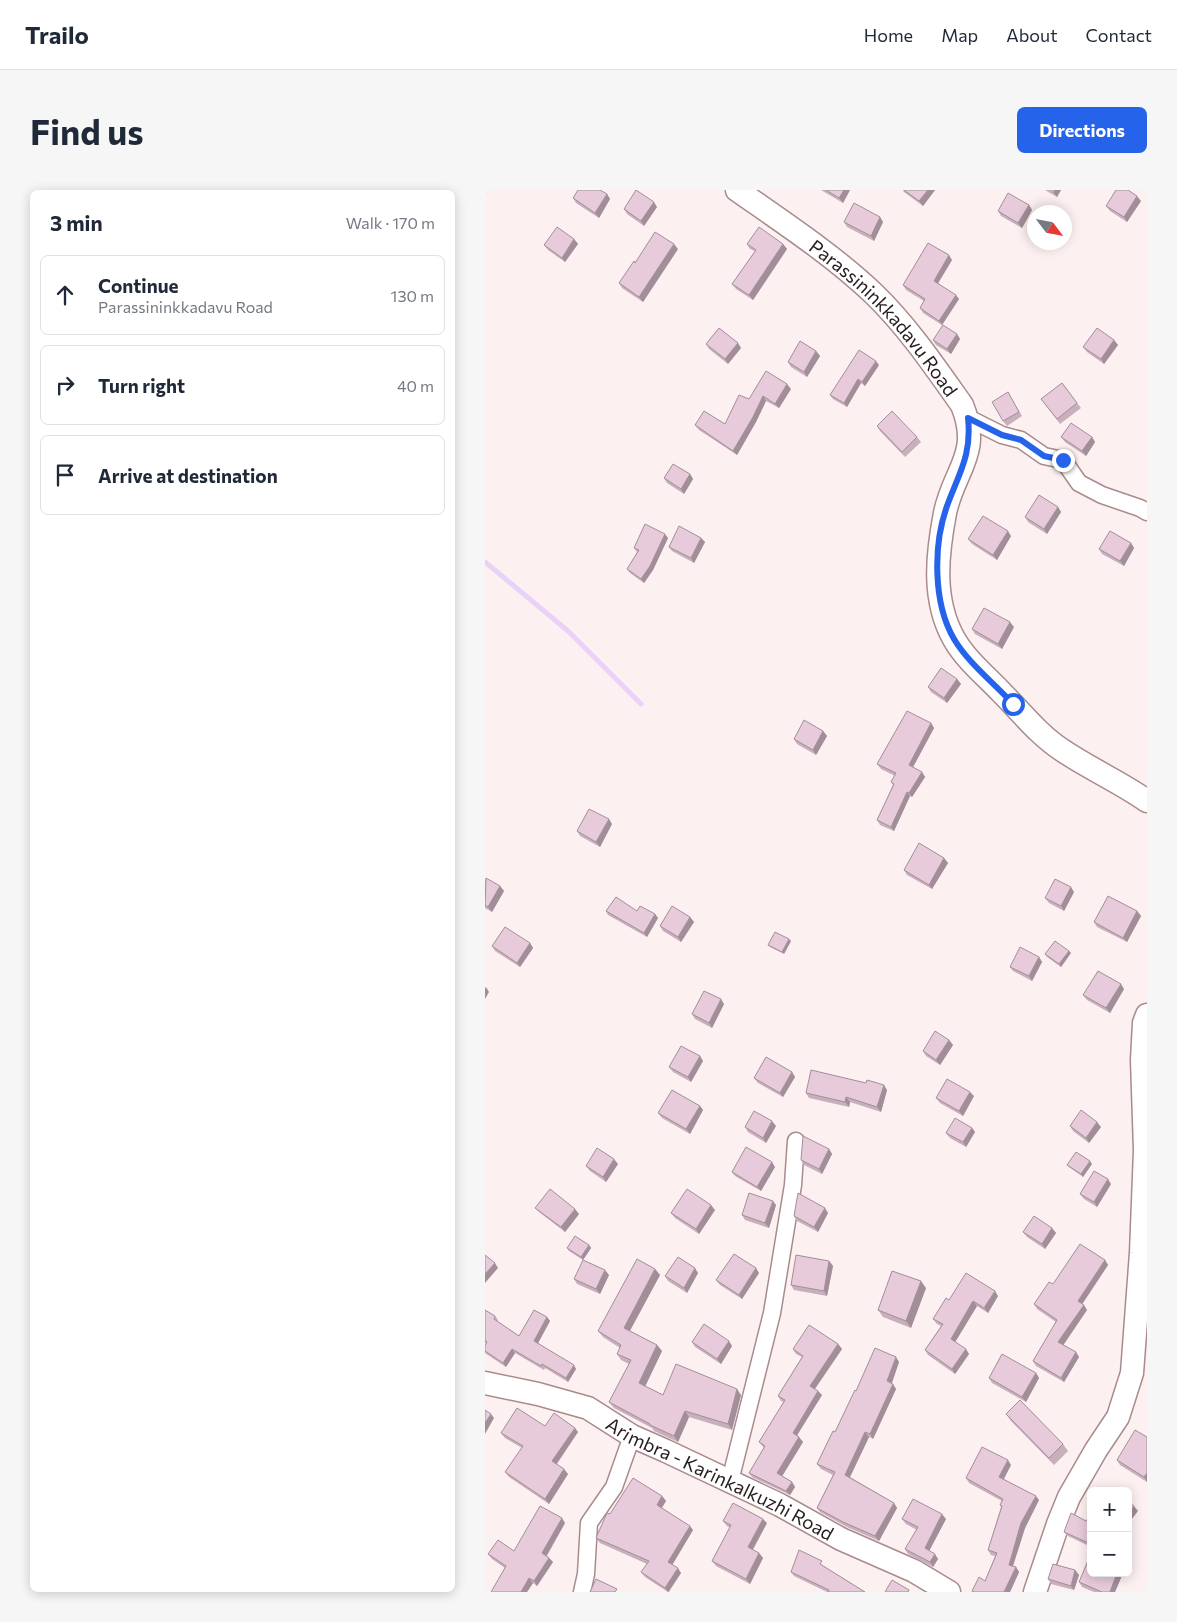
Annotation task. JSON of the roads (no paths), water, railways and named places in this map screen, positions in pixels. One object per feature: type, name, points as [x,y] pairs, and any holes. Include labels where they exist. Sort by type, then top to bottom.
[{"type":"main road","name":"Parassininkkadavu Road","points":[[737,190],[814,245],[876,295],[907,330],[963,404],[968,418],[970,434],[967,454],[946,509],[939,550],[938,589],[943,612],[954,639],[1035,729],[1062,750],[1129,788],[1147,801]]},
{"type":"main road","points":[[1035,1592],[1069,1497],[1117,1417],[1132,1373],[1141,1329],[1145,1150],[1141,1060],[1144,1023],[1147,1015]]},
{"type":"main road","name":"Arimbra - Karinkalkuzhi Road","points":[[485,1383],[538,1394],[588,1408],[632,1436],[780,1505],[841,1539],[914,1571],[949,1592]]},
{"type":"street","points":[[968,418],[1002,435],[1021,440],[1044,456],[1063,460],[1079,483],[1101,495],[1147,512]]},
{"type":"street","points":[[730,1481],[772,1313],[793,1185],[796,1140]]},
{"type":"street","points":[[582,1592],[586,1574],[589,1523],[614,1487],[632,1436]]},
{"type":"waterway","points":[[485,562],[568,631],[641,704]]}]
